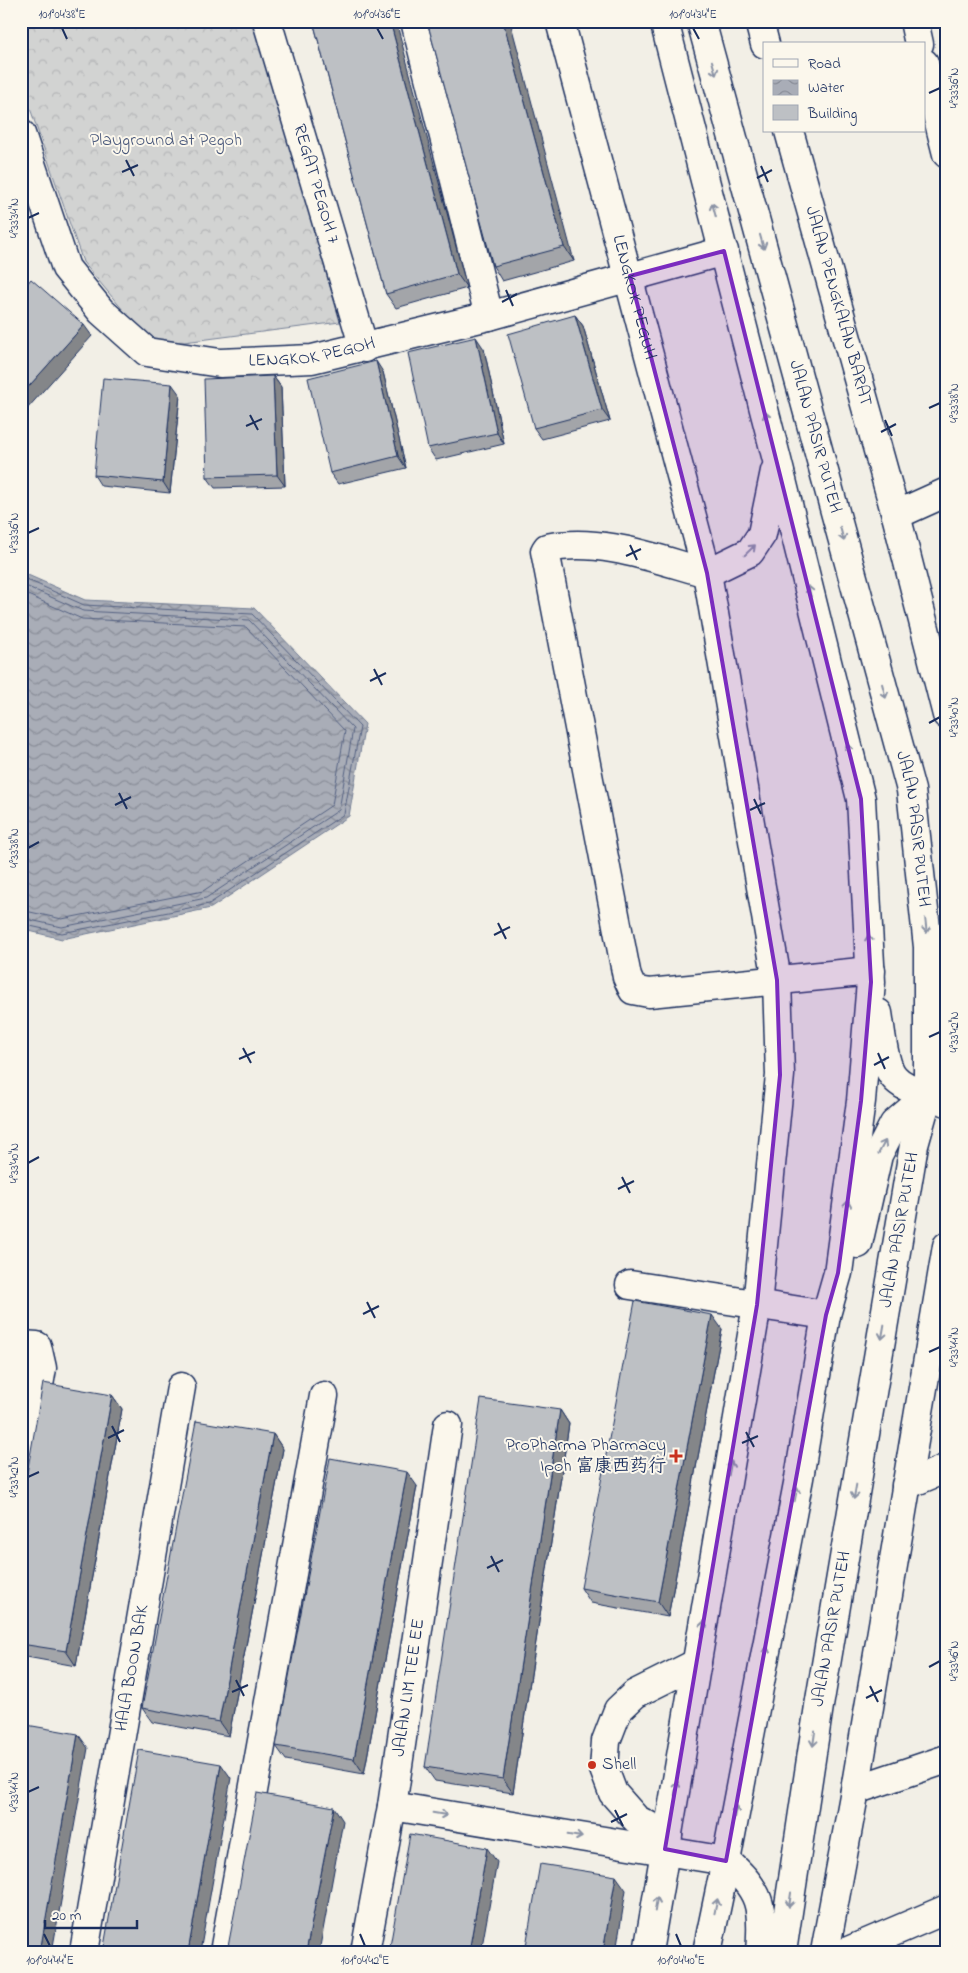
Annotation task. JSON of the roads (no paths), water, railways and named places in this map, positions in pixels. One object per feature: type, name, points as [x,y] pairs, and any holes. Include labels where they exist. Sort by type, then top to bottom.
[{"type":"street","name":"REGAT PEGOH 7","points":[[267,21],[364,348]]},
{"type":"street","points":[[415,21],[489,316]]},
{"type":"street","name":"LENGKOK PEGUH","points":[[560,21],[630,276],[707,573],[777,980],[780,1075],[757,1305],[648,1952]]},
{"type":"street","points":[[664,21],[777,460],[861,799],[871,977],[862,1101],[838,1273],[826,1315],[799,1478],[707,1952]]},
{"type":"street","name":"JALAN PASIR PUTEH","points":[[701,21],[911,790],[928,947],[938,1099],[914,1145],[830,1637],[782,1952]]},
{"type":"street","points":[[759,21],[764,42]]},
{"type":"street","points":[[914,21],[919,42]]},
{"type":"street","points":[[926,71],[947,154]]},
{"type":"street","name":"JALAN PENGKALAN BARAT","points":[[789,132],[896,515],[947,715]]},
{"type":"street","name":"LENGKOK PEGOH","points":[[21,134],[66,268],[101,311],[147,352],[220,363],[312,359],[364,348],[489,316],[724,251]]},
{"type":"street","points":[[777,460],[762,534],[750,552],[707,573],[599,545],[572,544],[547,548],[545,552],[627,977],[633,990],[649,993],[777,980],[871,977]]},
{"type":"street","points":[[896,515],[947,492]]},
{"type":"street","points":[[871,977],[888,1067],[894,1078],[909,1088],[938,1099]]},
{"type":"street","points":[[838,1273],[858,1243],[878,1155],[894,1124],[938,1099]]},
{"type":"street","points":[[825,1952],[855,1790],[906,1485],[940,1314],[947,1246]]},
{"type":"street","points":[[630,1284],[826,1315]]},
{"type":"street","points":[[21,1345],[37,1346],[42,1368],[21,1487]]},
{"type":"street","name":"HALA BOON BAK","points":[[84,1952],[181,1387]]},
{"type":"street","points":[[224,1952],[324,1396]]},
{"type":"street","name":"JALAN LIM TEE EE","points":[[365,1952],[392,1806],[448,1425]]},
{"type":"street","points":[[906,1485],[947,1468]]},
{"type":"street","points":[[666,1843],[636,1819],[613,1792],[604,1768],[606,1741],[618,1710],[635,1694],[697,1663]]},
{"type":"street","points":[[855,1790],[947,1759]]},
{"type":"street","points":[[392,1806],[666,1843],[726,1861],[747,1878],[761,1908],[760,1952]]},
{"type":"street","points":[[846,1952],[947,1909]]},
{"type":"water","points":[[21,572],[85,600],[254,608],[365,724],[349,816],[211,908],[62,939],[21,929]]},
{"type":"place","name":"ProPharma Pharmacy Ipoh 富康西药行","points":[[676,1456]]},
{"type":"place","name":"Shell","points":[[592,1765]]},
{"type":"park label","name":"Playground at Pegoh","points":[[166,141]]}]
